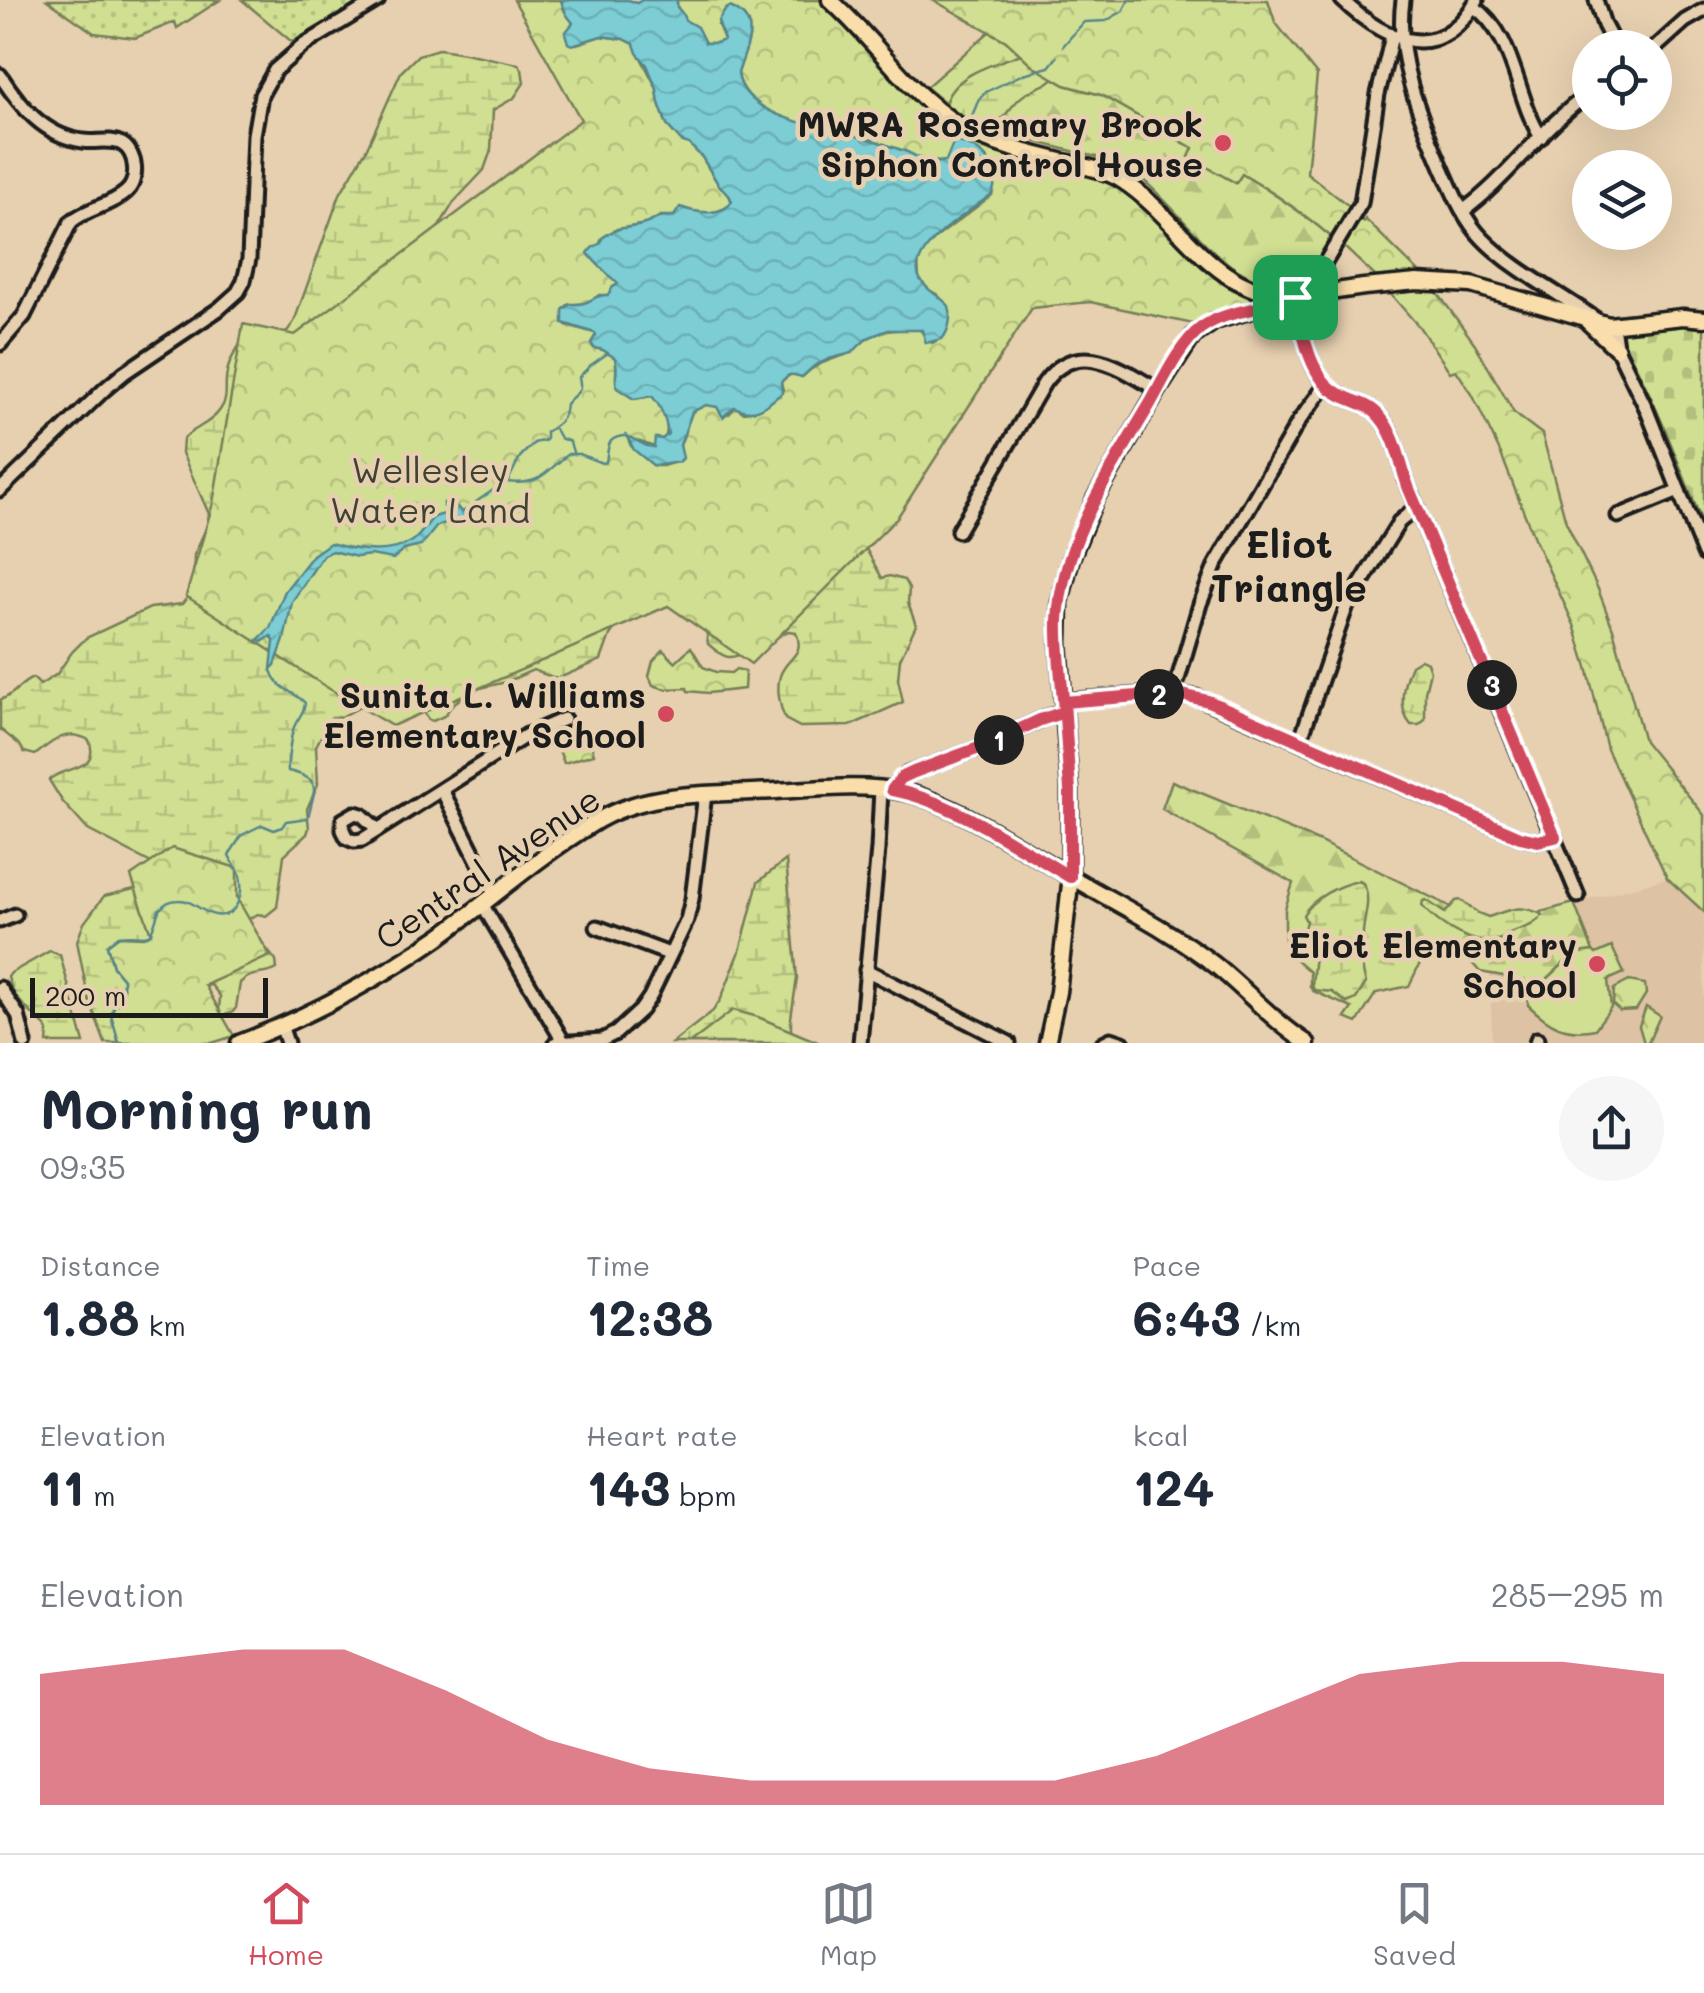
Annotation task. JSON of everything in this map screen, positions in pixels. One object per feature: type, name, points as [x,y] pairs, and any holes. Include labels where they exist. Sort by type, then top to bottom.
[{"type":"main road","points":[[830,0],[918,94],[948,118],[979,136],[1012,148],[1113,176],[1232,280],[1262,293],[1295,297]]},
{"type":"main road","points":[[1047,1043],[1058,992],[1070,877],[1070,790],[1058,623],[1060,602],[1071,558],[1095,499],[1186,345],[1205,326],[1220,319],[1295,297],[1381,284],[1471,285],[1607,324],[1704,319]]},
{"type":"main road","points":[[1584,318],[1617,349]]},
{"type":"main road","name":"Central Avenue","points":[[239,1043],[380,976],[587,827],[611,814],[659,798],[705,794],[887,790],[947,807],[1139,916],[1214,964],[1301,1041]]},
{"type":"street","points":[[0,490],[124,373],[238,292],[249,259],[254,135],[261,95],[275,70],[304,45],[378,0]]},
{"type":"street","points":[[1342,0],[1366,20],[1398,38],[1420,40],[1447,34],[1462,23],[1475,3],[1501,40],[1542,137]]},
{"type":"street","points":[[1312,295],[1316,279],[1361,203],[1380,83],[1398,38],[1402,0]]},
{"type":"street","points":[[1596,0],[1607,30]]},
{"type":"street","points":[[1672,33],[1704,10]]},
{"type":"street","points":[[1398,38],[1420,116],[1463,211],[1485,241],[1607,324],[1704,554]]},
{"type":"street","points":[[0,75],[6,93],[32,118],[49,129],[85,142],[121,144],[128,150],[135,170],[130,189],[80,215],[66,229],[24,316],[0,344]]},
{"type":"street","points":[[1463,211],[1572,109]]},
{"type":"street","points":[[1534,302],[1532,286],[1536,278]]},
{"type":"street","points":[[1295,297],[1312,358],[1326,385],[1379,416],[1392,438],[1578,896]]},
{"type":"street","points":[[958,531],[1044,382],[1055,370],[1080,359],[1100,360],[1158,390]]},
{"type":"street","points":[[1174,693],[1216,564],[1299,420],[1326,385]]},
{"type":"street","points":[[1618,516],[1678,491]]},
{"type":"street","points":[[1300,741],[1344,613],[1399,522],[1417,507]]},
{"type":"street","points":[[860,1043],[887,790],[901,778],[979,748],[1064,706],[1174,693],[1208,701],[1520,837],[1538,841],[1555,837]]},
{"type":"street","points":[[378,829],[531,733],[564,719]]},
{"type":"street","points":[[442,790],[488,899],[560,1042],[592,1041],[616,1033],[641,1010],[687,920],[705,794]]},
{"type":"street","points":[[0,921],[15,915]]},
{"type":"street","points":[[597,927],[669,954]]},
{"type":"street","points":[[866,970],[1009,1043]]},
{"type":"street","points":[[0,988],[18,1015],[25,1043]]},
{"type":"street","points":[[280,1026],[286,1043]]},
{"type":"street","points":[[1104,1043],[1123,1043]]},
{"type":"shaded area","name":"Eliot Elementary School","points":[[1704,852],[1704,1043],[1558,1043],[1540,1039],[1533,1043],[1492,1043],[1489,926],[1667,878]]},
{"type":"green space","points":[[47,0],[220,0],[177,28],[175,22],[135,38],[94,33]]},
{"type":"green space","points":[[242,0],[362,0],[292,42]]},
{"type":"green space","name":"Wellesley Water Land","points":[[514,0],[561,0],[573,23],[577,44],[601,36],[634,44],[657,89],[667,125],[702,157],[732,203],[709,213],[684,208],[674,216],[660,216],[647,224],[617,229],[602,238],[598,264],[619,284],[608,295],[599,295],[587,304],[570,304],[564,310],[566,325],[595,333],[591,343],[594,348],[615,358],[617,388],[634,399],[652,396],[659,405],[666,422],[665,438],[657,438],[654,447],[627,437],[631,446],[654,466],[681,460],[680,445],[692,412],[706,405],[729,414],[736,407],[743,412],[761,408],[783,390],[781,382],[789,376],[802,377],[884,332],[919,329],[932,343],[941,338],[950,312],[919,278],[918,261],[933,240],[992,195],[994,183],[987,159],[954,142],[946,161],[929,161],[872,140],[773,113],[744,89],[738,73],[749,38],[749,23],[723,13],[718,25],[724,40],[705,43],[683,18],[677,0],[820,0],[948,120],[1112,175],[1208,263],[1266,299],[1212,313],[1193,324],[1090,302],[1032,308],[897,518],[751,664],[668,606],[392,726],[186,596],[213,503],[243,324],[295,335],[581,120]]},
{"type":"green space","points":[[933,0],[1268,0],[1275,22],[1317,75],[1307,173],[1354,210],[1335,240],[1254,181],[1242,174],[1236,183],[1189,157],[1193,148],[1101,95],[1065,85],[1034,67],[1006,41]]},
{"type":"green space","points":[[989,32],[1006,41],[1034,67],[1065,85],[1101,95],[1194,149],[1190,157],[1236,183],[1242,174],[1313,222],[1335,240],[1307,284],[1293,288],[1278,286],[1236,269],[1128,169],[990,127],[957,110],[926,87]]},
{"type":"green space","points":[[438,49],[518,64],[524,83],[514,98],[493,110],[491,150],[484,170],[454,202],[437,230],[657,89],[730,206],[592,249],[866,549],[882,578],[904,580],[916,625],[900,659],[898,679],[903,702],[850,726],[800,727],[785,719],[779,692],[780,676],[799,646],[796,632],[788,631],[759,647],[728,657],[708,644],[706,628],[804,550],[618,624],[601,660],[557,679],[533,670],[472,690],[433,721],[414,701],[362,706],[331,718],[316,746],[318,784],[307,809],[307,834],[284,855],[277,907],[266,916],[258,914],[249,919],[247,924],[276,961],[277,969],[249,976],[240,983],[232,1013],[221,1016],[220,996],[211,985],[195,988],[162,1043],[105,1043],[88,997],[77,941],[84,923],[104,896],[152,885],[151,863],[88,830],[49,780],[90,758],[89,740],[66,736],[35,755],[24,752],[0,729],[0,700],[33,678],[40,685],[57,674],[86,638],[150,608],[182,604],[193,590],[194,555],[209,514],[182,453],[183,439],[212,419],[223,406],[228,370],[241,343],[285,334],[294,322],[340,194],[366,150],[401,72],[418,55]]},
{"type":"green space","points":[[1021,54],[1057,74],[1020,98],[995,124],[975,124],[945,104],[965,78]]},
{"type":"green space","points":[[1359,218],[1364,222],[1365,219],[1423,276],[1378,279],[1341,244]]},
{"type":"green space","points":[[1434,288],[1475,344],[1514,413],[1542,434],[1566,522],[1613,629],[1644,741],[1704,815],[1704,912],[1667,878],[1607,749],[1574,625],[1472,394],[1456,370],[1450,372],[1420,328],[1387,290]]},
{"type":"green space","points":[[1682,324],[1704,326],[1704,527],[1655,406],[1619,336]]},
{"type":"green space","points":[[691,647],[703,667],[716,672],[745,671],[744,689],[708,693],[653,685],[649,676],[653,661],[663,650],[675,662]]},
{"type":"green space","points":[[1421,659],[1430,671],[1425,720],[1411,725],[1404,711],[1404,688],[1411,665]]},
{"type":"green space","points":[[588,734],[594,754],[564,763],[557,745]]},
{"type":"green space","points":[[1172,781],[1318,841],[1489,926],[1574,903],[1593,951],[1574,954],[1528,997],[1503,976],[1480,972],[1467,957],[1423,957],[1409,986],[1376,993],[1357,1023],[1345,1018],[1352,1008],[1313,991],[1310,972],[1285,950],[1285,909],[1293,883],[1162,809]]},
{"type":"green space","points":[[172,848],[237,868],[237,898],[270,956],[205,985],[234,1036],[212,1043],[119,1043],[111,1015],[114,1006],[123,1000],[123,979],[113,967],[107,945],[119,936],[151,934],[131,876]]},
{"type":"green space","points":[[786,860],[797,978],[791,1043],[672,1043],[713,1011],[721,999],[740,951],[758,882]]},
{"type":"green space","points":[[1358,881],[1363,883],[1367,895],[1362,952],[1366,983],[1356,999],[1347,1003],[1332,992],[1314,990],[1315,954],[1301,940],[1306,921],[1303,915],[1327,893]]},
{"type":"green space","points":[[1426,900],[1445,913],[1461,900],[1488,917],[1521,909],[1543,915],[1501,939],[1480,941],[1438,921],[1422,906]]},
{"type":"green space","points":[[1612,947],[1624,973],[1608,980],[1611,1007],[1595,1029],[1575,1031],[1558,1027],[1528,1005],[1528,997],[1574,954],[1596,954]]},
{"type":"green space","points":[[50,951],[60,955],[84,1043],[47,1043],[46,1027],[23,1005],[10,985],[11,973]]},
{"type":"green space","points":[[1629,981],[1645,984],[1646,994],[1636,1010],[1620,1011],[1613,1005],[1614,989]]},
{"type":"green space","points":[[1646,1007],[1660,1016],[1648,1043],[1644,1043],[1639,1026]]},
{"type":"green space","points":[[733,1010],[758,1017],[820,1043],[690,1043]]},
{"type":"water","points":[[561,0],[677,0],[685,20],[697,27],[705,43],[724,40],[718,21],[730,7],[740,13],[749,27],[738,73],[744,89],[773,112],[815,127],[876,141],[929,161],[946,161],[954,141],[980,152],[994,175],[992,194],[930,244],[918,268],[923,283],[949,306],[949,324],[942,339],[926,343],[922,330],[888,330],[867,338],[852,353],[814,366],[802,377],[789,375],[781,382],[782,393],[760,409],[734,407],[723,417],[717,407],[706,405],[692,412],[680,445],[683,458],[679,462],[654,466],[634,450],[627,436],[654,447],[655,438],[662,439],[668,434],[661,409],[652,396],[634,399],[617,388],[615,358],[594,348],[591,343],[595,333],[563,323],[563,310],[570,304],[608,295],[618,284],[588,253],[608,234],[674,216],[680,207],[716,212],[732,201],[702,157],[667,125],[657,89],[634,44],[601,36],[568,43],[565,33],[573,23]]},
{"type":"water","points":[[444,503],[455,505],[462,512],[474,512],[456,523],[437,526],[421,546],[404,550],[393,559],[332,551],[323,555],[292,602],[284,640],[271,669],[274,641],[271,636],[262,642],[258,640],[270,628],[285,591],[313,555],[330,543],[371,550],[402,546],[415,539],[433,518],[448,513]]},
{"type":"waterway","points":[[1063,46],[1084,22],[1106,21],[1123,11],[1129,0]]},
{"type":"waterway","points":[[969,123],[986,92],[1023,74],[1049,67],[1057,57]]},
{"type":"waterway","points":[[474,510],[476,502],[509,479],[520,457],[534,443],[546,440],[546,432],[560,421],[566,404],[579,390],[579,377],[608,353]]},
{"type":"waterway","points":[[555,429],[560,438],[570,442],[573,452]]},
{"type":"waterway","points":[[507,482],[535,480],[568,454],[606,462],[611,441],[627,436]]},
{"type":"waterway","points":[[119,1043],[111,1015],[114,1006],[123,1000],[123,979],[113,967],[107,945],[119,936],[148,936],[159,910],[173,901],[189,902],[215,915],[229,913],[240,897],[241,883],[229,855],[242,835],[262,825],[274,830],[286,821],[308,818],[314,792],[312,782],[288,771],[293,731],[305,703],[281,686],[271,670]]},
{"type":"place","name":"MWRA Rosemary Brook Siphon Control House","points":[[1223,143]]},
{"type":"place","name":"Sunita L. Williams Elementary School","points":[[666,714]]},
{"type":"place","name":"Eliot Elementary School","points":[[1597,964]]},
{"type":"district","name":"Eliot Triangle","points":[[1289,565]]},
{"type":"route","points":[[1295,297],[1319,376],[1336,393],[1375,412],[1392,438],[1409,489],[1555,837],[1538,841],[1520,837],[1196,696],[1174,693],[1064,702],[1070,877],[947,807],[892,790],[901,778],[914,772],[1064,712],[1060,602],[1071,558],[1102,484],[1197,332],[1214,321],[1295,297]]}]
